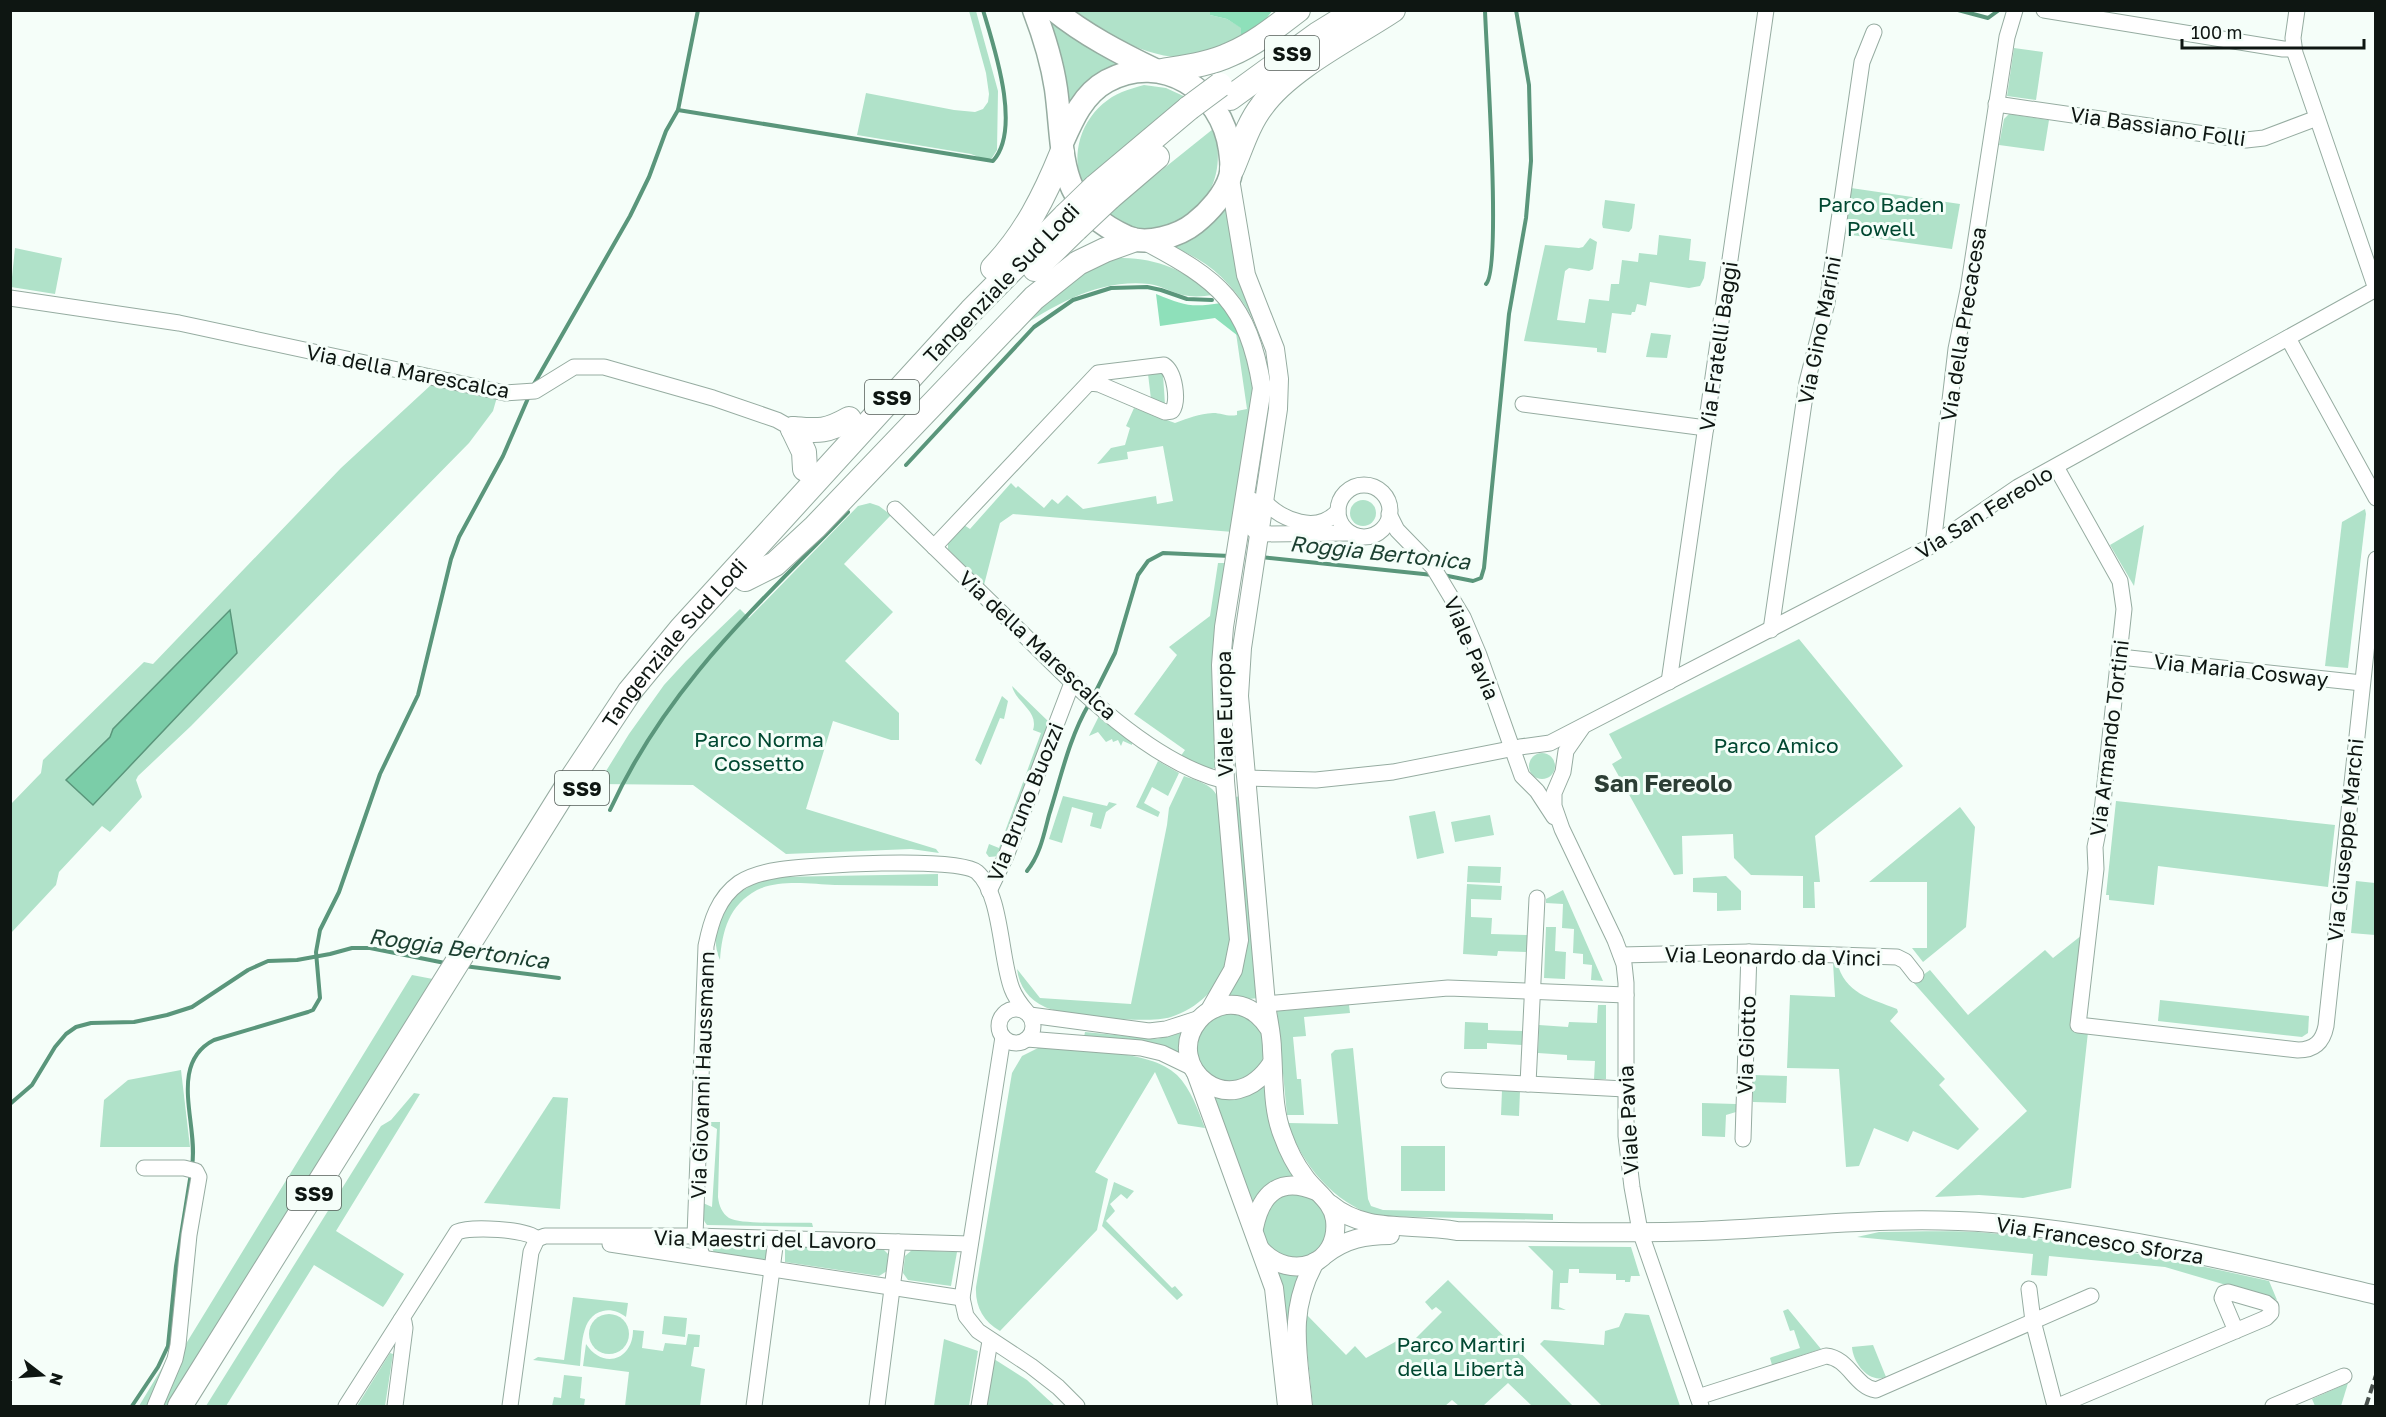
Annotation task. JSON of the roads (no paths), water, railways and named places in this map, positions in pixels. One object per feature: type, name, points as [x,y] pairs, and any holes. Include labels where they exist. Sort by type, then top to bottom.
[{"type":"highway","points":[[1159,70],[1214,60],[1232,54],[1252,43],[1298,10]]},
{"type":"highway","name":"Tangenziale Sud Lodi","points":[[197,1407],[473,951],[597,740],[630,691],[721,584],[971,311],[1102,193],[1194,115],[1326,10]]},
{"type":"highway","name":"SS9","points":[[1225,91],[1357,10]]},
{"type":"highway","points":[[1231,174],[1247,133],[1262,106],[1281,86],[1299,71],[1394,10]]},
{"type":"highway","points":[[721,584],[805,469],[849,419],[1003,259],[1024,231],[1047,189],[1062,148]]},
{"type":"highway","name":"Tangenziale Sud Lodi","points":[[473,951],[647,691],[1071,222]]},
{"type":"highway","points":[[746,579],[775,564],[815,527],[1034,298],[1078,264],[1105,250],[1139,240]]},
{"type":"highway","points":[[805,469],[804,452],[793,429],[821,431],[831,429],[849,419]]},
{"type":"highway","name":"Tangenziale Sud Lodi","points":[[180,1407],[455,980]]},
{"type":"main road","points":[[1034,10],[1046,41],[1051,64],[1062,148],[1071,188],[1084,208],[1109,229],[1139,240],[1167,237],[1193,225],[1214,205],[1231,174],[1228,136],[1218,111],[1201,91],[1108,47],[1075,27],[1054,10]]},
{"type":"main road","points":[[1062,148],[1074,115],[1087,97],[1106,82],[1125,75],[1159,70]]},
{"type":"street","name":"Via Fratelli Baggi","points":[[1669,682],[1766,10]]},
{"type":"street","name":"Via della Precacesa","points":[[1934,545],[1956,349],[1968,290],[2007,37],[2015,10]]},
{"type":"street","points":[[2044,10],[2272,48],[2294,49]]},
{"type":"street","points":[[2297,10],[2294,49],[2376,289]]},
{"type":"street","name":"Via Gino Marini","points":[[1771,630],[1807,382],[1827,303],[1862,62],[1874,32]]},
{"type":"street","name":"Via Bassiano Folli","points":[[1996,104],[2246,140],[2264,138],[2317,118]]},
{"type":"street","name":"Viale Europa","points":[[1231,174],[1243,265],[1275,349],[1279,379],[1278,409],[1242,648],[1239,696],[1268,1027],[1272,1039],[1272,1063],[1278,1120],[1282,1135],[1295,1163],[1329,1204],[1335,1216],[1336,1230],[1332,1242],[1306,1278],[1300,1296],[1289,1343],[1287,1407]]},
{"type":"street","name":"Viale Europa","points":[[1139,240],[1184,262],[1213,282],[1244,320],[1262,388],[1250,525],[1257,550]]},
{"type":"street","name":"Via San Fereolo","points":[[1512,749],[1536,745],[1586,723],[1934,545],[2018,487],[2376,289]]},
{"type":"street","name":"Via della Marescalca","points":[[10,298],[179,323],[505,393],[531,392],[574,367],[604,367],[713,398],[777,420],[793,429]]},
{"type":"street","points":[[2288,338],[2376,498]]},
{"type":"street","points":[[934,548],[1090,383],[1094,376],[1102,372],[1164,365],[1172,374],[1175,406],[1172,411],[1165,412],[1099,384],[1090,383]]},
{"type":"street","points":[[1523,404],[1706,428]]},
{"type":"street","name":"Viale Europa","points":[[1260,413],[1224,627],[1221,665],[1225,781],[1239,940],[1233,970],[1205,1014],[1194,1026],[1188,1047],[1201,1091],[1254,1228],[1256,1240],[1274,1288],[1303,1407]]},
{"type":"street","name":"Via Armando Tortini","points":[[2056,466],[2120,581],[2124,609],[2102,811],[2095,847],[2096,869],[2078,1025],[2298,1050],[2314,1047]]},
{"type":"street","points":[[1257,550],[1349,533],[1357,536],[1374,535],[1382,530],[1389,514],[1385,496],[1375,488],[1365,485],[1357,486],[1343,495],[1338,511],[1339,519],[1349,533]]},
{"type":"street","points":[[1264,501],[1275,512],[1304,524],[1323,521],[1338,511]]},
{"type":"street","name":"Via della Marescalca","points":[[895,509],[1072,683],[1155,750],[1199,774],[1225,781]]},
{"type":"street","name":"Viale Pavia","points":[[1389,514],[1397,530],[1433,567],[1442,581],[1471,635],[1522,776],[1533,786],[1565,835]]},
{"type":"street","name":"Viale Pavia","points":[[1374,535],[1395,537],[1416,549]]},
{"type":"street","name":"Via Giuseppe Marchi","points":[[2314,1047],[2322,1039],[2326,1026],[2376,559]]},
{"type":"street","name":"Via Maria Cosway","points":[[2120,657],[2362,683]]},
{"type":"street","name":"Via Bruno Buozzi","points":[[1028,1013],[1012,988],[1002,933],[989,891],[1006,856],[1072,683]]},
{"type":"street","name":"Viale Pavia","points":[[1503,720],[1516,739],[1536,745]]},
{"type":"street","name":"Via San Fereolo","points":[[1561,772],[1569,746],[1586,723]]},
{"type":"street","points":[[1520,769],[1522,755],[1536,745],[1558,752],[1561,772],[1547,787],[1533,786]]},
{"type":"street","points":[[1246,778],[1316,780],[1393,772],[1512,749]]},
{"type":"street","name":"Viale Pavia","points":[[1561,772],[1553,799],[1565,835],[1621,955],[1625,973],[1626,1136],[1640,1231],[1699,1402]]},
{"type":"street","name":"Via Giovanni Haussmann","points":[[703,1258],[695,1236],[706,946],[711,921],[726,895],[741,882],[757,874],[778,869],[860,864],[967,867],[975,869],[980,874],[989,891]]},
{"type":"street","points":[[1528,1084],[1537,898]]},
{"type":"street","name":"Via Leonardo da Vinci","points":[[1621,955],[1749,952],[1897,957],[1905,961],[1916,975]]},
{"type":"street","name":"Via Giotto","points":[[1743,1138],[1749,952]]},
{"type":"street","name":"Via Bruno Buozzi","points":[[1003,1015],[1005,957]]},
{"type":"street","points":[[1077,1407],[1058,1388],[1025,1362],[978,1331],[966,1316],[962,1298],[1003,1037],[999,1028],[1003,1015],[1014,1009],[1149,1031],[1166,1029],[1221,1006],[1266,1005],[1449,988],[1626,995]]},
{"type":"street","points":[[1242,1006],[1262,1018],[1268,1027]]},
{"type":"street","points":[[997,1078],[1003,1063],[1034,1027],[1028,1013]]},
{"type":"street","points":[[1003,1037],[1012,1042],[1141,1048],[1162,1053],[1194,1070],[1214,1088],[1236,1091],[1257,1082],[1272,1063]]},
{"type":"street","points":[[1449,1080],[1625,1089]]},
{"type":"street","points":[[144,1168],[193,1170],[199,1177],[189,1235],[178,1345],[175,1359],[155,1407]]},
{"type":"street","points":[[1254,1228],[1258,1210],[1269,1194],[1292,1185],[1304,1186],[1316,1191]]},
{"type":"street","points":[[1329,1204],[1346,1216],[1375,1226],[1435,1227],[1457,1231]]},
{"type":"street","name":"Via Francesco Sforza","points":[[1457,1231],[1703,1231],[1882,1221],[1990,1223],[2067,1230],[2186,1251],[2376,1294]]},
{"type":"street","name":"Via Maestri del Lavoro","points":[[401,1320],[453,1236],[463,1230],[526,1233],[537,1239],[545,1236],[559,1237],[962,1298]]},
{"type":"street","points":[[1261,1250],[1270,1259],[1286,1266],[1304,1266],[1342,1243],[1359,1237],[1438,1236],[1457,1231]]},
{"type":"street","name":"Via Maestri del Lavoro","points":[[559,1237],[695,1236],[970,1244]]},
{"type":"street","points":[[510,1407],[531,1252],[537,1239]]},
{"type":"street","points":[[754,1407],[776,1239]]},
{"type":"street","points":[[877,1407],[898,1242]]},
{"type":"street","points":[[2029,1289],[2033,1322],[2056,1407],[2236,1331]]},
{"type":"street","points":[[1699,1402],[1821,1356],[1832,1357],[1842,1362],[1869,1389],[1881,1388],[2091,1296]]},
{"type":"street","points":[[346,1407],[401,1320]]},
{"type":"street","points":[[395,1407],[405,1328],[401,1320]]},
{"type":"street","points":[[979,1407],[990,1341]]},
{"type":"street","points":[[2273,1407],[2344,1376]]},
{"type":"waterway","points":[[534,384],[630,216],[649,177],[666,131],[678,110],[698,10]]},
{"type":"waterway","points":[[678,110],[993,161],[1001,147],[1005,129],[1005,109],[999,66],[983,10]]},
{"type":"waterway","points":[[1485,10],[1493,200],[1491,269],[1486,284]]},
{"type":"waterway","name":"Roggia Bertonica","points":[[1443,575],[1473,581],[1481,578],[1484,568],[1509,314],[1526,218],[1531,161],[1529,85],[1516,10]]},
{"type":"waterway","name":"Roggia Bertonica","points":[[1958,10],[1988,18],[1999,10]]},
{"type":"waterway","points":[[906,465],[1034,327],[1073,300],[1111,288],[1147,287],[1187,299],[1212,300]]},
{"type":"waterway","points":[[192,1166],[188,1080],[192,1064],[200,1051],[214,1040],[313,1010],[320,998],[316,952],[320,930],[339,892],[380,774],[418,695],[451,559],[459,537],[503,456],[529,396]]},
{"type":"waterway","points":[[610,810],[658,725],[686,687],[747,616],[848,512]]},
{"type":"waterway","name":"Roggia Bertonica","points":[[1093,697],[1115,653],[1138,575],[1148,561],[1163,553],[1230,556]]},
{"type":"waterway","name":"Roggia Bertonica","points":[[1261,557],[1433,575]]},
{"type":"waterway","name":"Roggia Bertonica","points":[[1027,871],[1038,851],[1071,744],[1089,704]]},
{"type":"waterway","name":"Roggia Bertonica","points":[[10,1104],[32,1085],[55,1047],[66,1034],[76,1027],[91,1023],[134,1022],[192,1007],[248,970],[268,961],[297,960],[352,948],[370,948],[445,963]]},
{"type":"waterway","name":"Roggia Bertonica","points":[[464,966],[559,978]]},
{"type":"waterway","points":[[132,1406],[158,1367],[168,1346],[176,1266],[191,1173]]},
{"type":"railway","points":[[2366,1406],[2376,1375]]},
{"type":"district","name":"San Fereolo","points":[[1663,782]]},
{"type":"park label","name":"Parco Baden Powell","points":[[1881,216]]},
{"type":"park label","name":"Parco Amico","points":[[1776,745]]},
{"type":"park label","name":"Parco Norma Cossetto","points":[[759,751]]},
{"type":"park label","name":"Parco Martiri della Libertà","points":[[1461,1356]]}]
